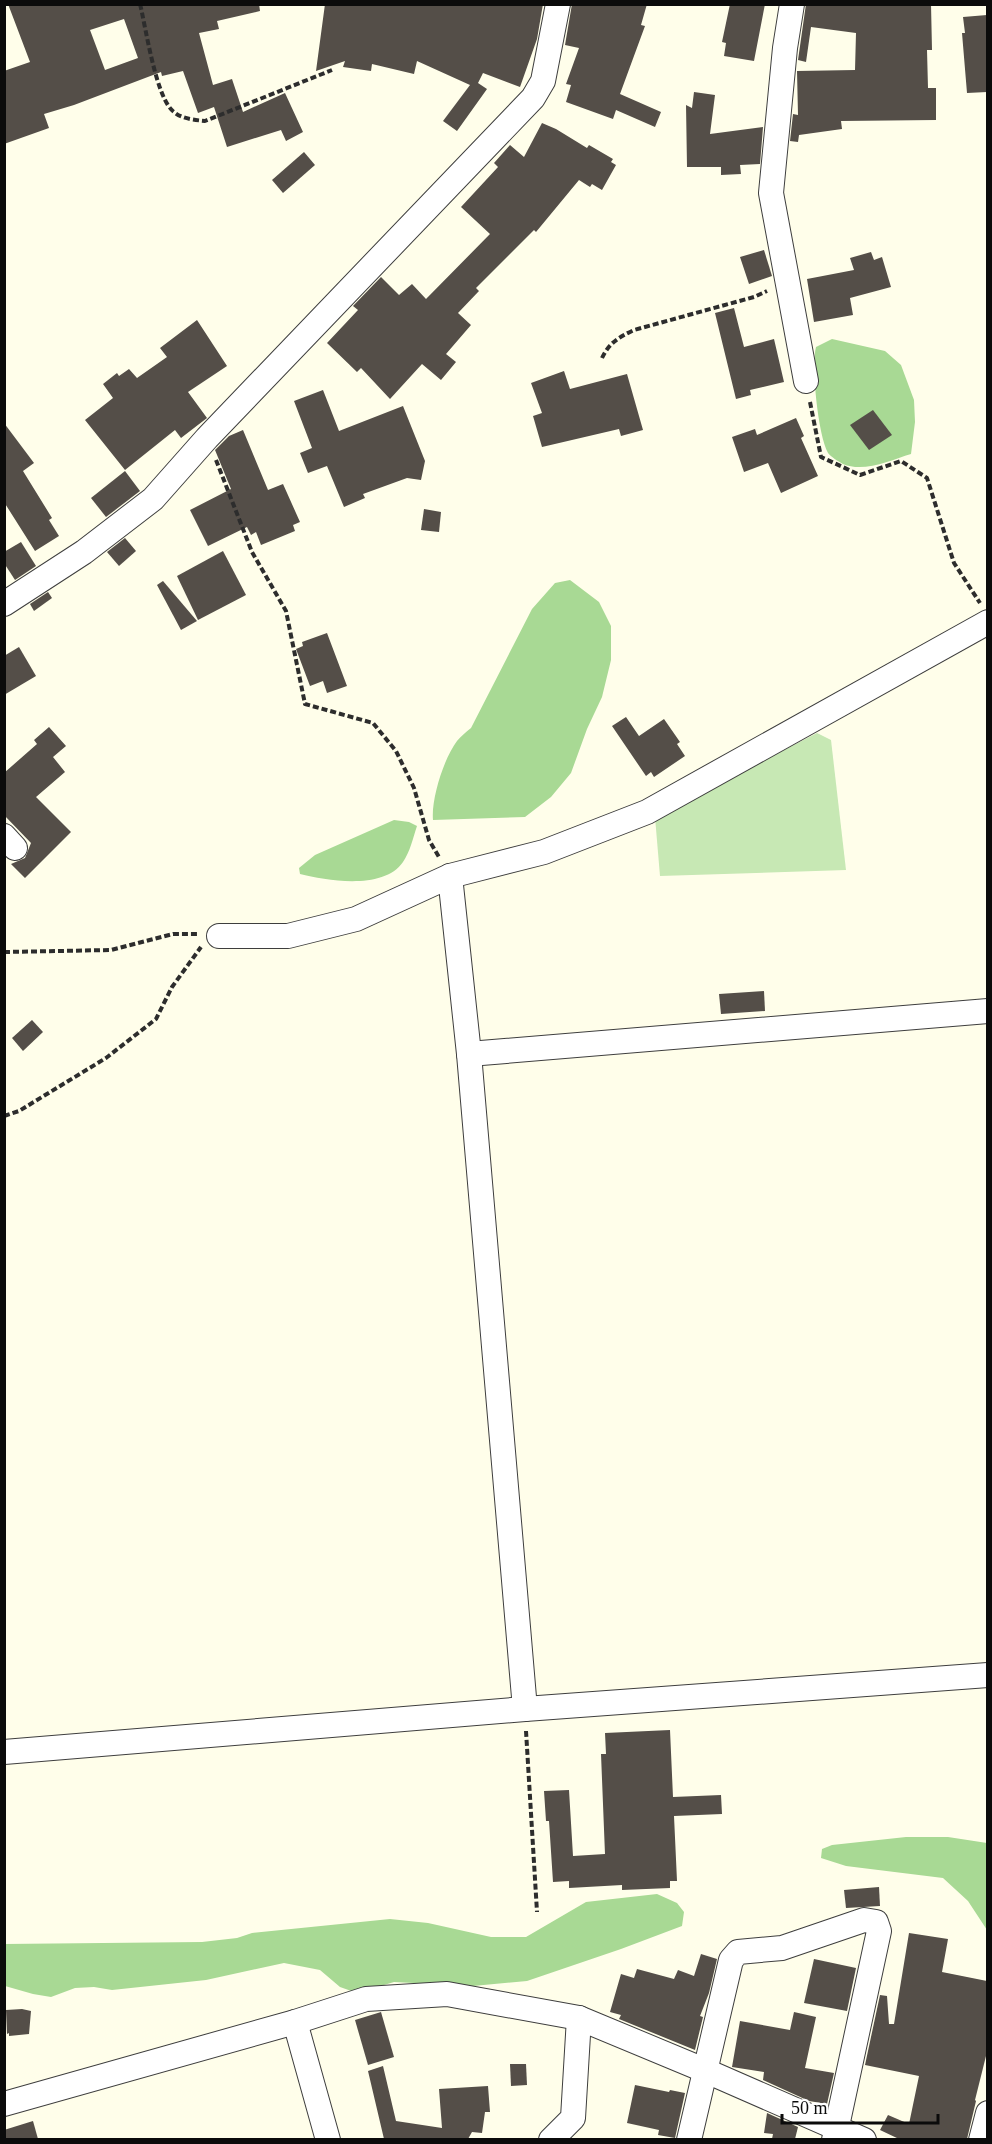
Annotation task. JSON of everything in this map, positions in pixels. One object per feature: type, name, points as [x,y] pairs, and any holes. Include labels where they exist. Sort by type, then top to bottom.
[{"type":"street","points":[[9,593],[84,552],[153,499],[207,438],[533,98],[543,81],[558,4]]},
{"type":"street","points":[[792,4],[785,48],[771,193],[806,381]]},
{"type":"street","points":[[219,936],[288,936],[356,919],[450,876],[544,852],[647,812],[985,614]]},
{"type":"street","points":[[450,876],[469,1054],[525,1709]]},
{"type":"street","points":[[469,1054],[987,1011]]},
{"type":"street","points":[[4,1752],[525,1709],[987,1675]]},
{"type":"street","points":[[689,2139],[731,1960],[738,1952],[782,1948],[864,1920],[876,1922],[879,1931],[836,2134]]},
{"type":"street","points":[[4,2104],[295,2022],[366,1999],[447,1994],[579,2018],[704,2070],[836,2134],[864,2139]]},
{"type":"street","points":[[551,2139],[573,2118],[579,2018]]},
{"type":"street","points":[[295,2022],[321,2138]]},
{"type":"street","points":[[981,2139],[987,2114]]},
{"type":"path","points":[[140,4],[160,91],[173,112],[191,120],[205,121],[332,70]]},
{"type":"path","points":[[602,358],[606,349],[618,337],[634,330],[754,297],[786,282]]},
{"type":"path","points":[[806,381],[821,457],[860,476],[901,461],[927,478],[954,563],[985,614]]},
{"type":"path","points":[[207,438],[252,552],[285,611],[304,704],[337,711],[373,723],[396,751],[414,788],[429,840],[450,876]]},
{"type":"path","points":[[4,952],[111,950],[173,934],[219,936]]},
{"type":"path","points":[[4,1116],[19,1111],[106,1058],[156,1019],[172,987],[199,948],[219,936]]},
{"type":"path","points":[[525,1709],[537,1912]]},
{"type":"green space","points":[[832,339],[885,351],[901,365],[914,400],[915,422],[911,454],[877,465],[860,467],[843,464],[828,453],[818,417],[815,356],[816,347]]},
{"type":"green space","points":[[570,580],[599,602],[611,626],[611,660],[602,697],[587,729],[571,773],[551,797],[525,817],[433,820],[436,790],[452,748],[471,728],[532,609],[555,583]]},
{"type":"green space","points":[[817,733],[831,740],[846,870],[660,876],[655,817]]},
{"type":"green space","points":[[394,820],[409,822],[417,826],[403,862],[394,871],[383,877],[355,881],[340,881],[300,874],[299,868],[315,855]]},
{"type":"green space","points":[[906,1837],[948,1837],[987,1843],[987,1930],[968,1901],[943,1878],[846,1866],[821,1858],[822,1849],[832,1845]]},
{"type":"green space","points":[[657,1894],[677,1903],[684,1912],[682,1926],[527,1981],[473,1986],[394,1982],[357,1993],[340,1987],[320,1970],[284,1963],[206,1980],[112,1990],[94,1987],[75,1988],[51,1997],[5,1986],[4,1944],[202,1942],[237,1938],[252,1933],[390,1919],[428,1923],[491,1937],[526,1937],[586,1902]]},
{"type":"building","points":[[8,4],[259,4],[260,11],[217,21],[219,29],[199,33],[213,85],[232,79],[243,112],[285,93],[303,132],[286,141],[281,130],[227,147],[214,107],[198,113],[183,71],[162,76],[161,72],[44,114],[49,128],[4,144],[4,71],[30,62]],"holes":[[[124,19],[138,58],[105,70],[90,30]]]},
{"type":"building","points":[[325,4],[543,4],[537,39],[520,87],[483,73],[478,83],[487,89],[457,131],[443,121],[470,85],[417,61],[414,74],[372,64],[371,71],[343,67],[345,61],[316,71]]},
{"type":"building","points":[[572,4],[647,4],[641,25],[645,26],[620,94],[661,112],[655,127],[616,110],[613,119],[566,102],[571,85],[566,84],[579,48],[565,45]]},
{"type":"building","points":[[730,4],[765,4],[754,61],[724,56],[726,43],[722,42]]},
{"type":"building","points":[[806,4],[931,4],[932,50],[927,50],[928,88],[936,88],[936,120],[841,121],[842,129],[799,135],[798,142],[790,141],[793,114],[798,115],[797,71],[855,70],[856,33],[811,27],[806,62],[798,60]]},
{"type":"building","points":[[987,15],[987,92],[967,93],[962,33],[965,33],[963,17]]},
{"type":"building","points":[[694,92],[715,95],[710,134],[763,127],[760,164],[740,165],[741,174],[721,175],[721,167],[687,167],[686,105],[692,108]]},
{"type":"building","points":[[542,123],[587,148],[589,145],[613,159],[611,162],[616,165],[602,190],[592,184],[590,187],[579,180],[536,232],[534,230],[476,288],[479,291],[458,313],[471,325],[446,354],[456,362],[441,380],[422,364],[390,399],[361,368],[357,372],[327,343],[358,310],[353,306],[381,277],[399,295],[412,284],[426,299],[490,234],[461,207],[498,167],[494,163],[510,145],[524,157]]},
{"type":"building","points":[[304,152],[315,165],[283,193],[272,180]]},
{"type":"building","points":[[764,250],[772,276],[749,284],[740,257]]},
{"type":"building","points":[[871,252],[874,260],[882,257],[891,287],[850,298],[853,315],[814,322],[807,279],[854,270],[850,258]]},
{"type":"building","points":[[734,308],[744,347],[774,339],[784,382],[750,390],[751,395],[736,399],[715,313]]},
{"type":"building","points":[[197,320],[227,366],[188,392],[207,418],[181,438],[175,430],[125,470],[85,420],[113,398],[103,384],[117,373],[119,376],[129,369],[137,378],[167,357],[160,348]]},
{"type":"building","points":[[564,371],[570,389],[627,374],[643,430],[621,436],[619,429],[542,447],[533,416],[542,413],[531,383]]},
{"type":"building","points":[[323,390],[339,431],[403,406],[425,461],[421,480],[407,478],[363,494],[365,498],[344,507],[327,466],[308,473],[300,453],[312,448],[294,401]]},
{"type":"building","points":[[873,410],[892,435],[869,450],[850,425]]},
{"type":"building","points":[[796,418],[804,436],[801,438],[818,476],[781,493],[768,463],[744,472],[732,437],[755,429],[757,435]]},
{"type":"building","points":[[4,423],[34,463],[23,471],[52,518],[49,520],[59,536],[35,551],[4,502]]},
{"type":"building","points":[[243,430],[268,490],[283,484],[300,522],[293,525],[295,531],[261,545],[256,532],[251,535],[247,527],[208,546],[190,510],[231,489],[215,450],[229,436]]},
{"type":"building","points":[[125,471],[140,491],[106,517],[91,498]]},
{"type":"building","points":[[424,509],[441,512],[439,532],[421,530]]},
{"type":"building","points":[[125,538],[136,551],[119,566],[107,552]]},
{"type":"building","points":[[21,542],[36,566],[15,580],[4,563],[4,552]]},
{"type":"building","points":[[223,551],[246,595],[198,620],[177,576]]},
{"type":"building","points":[[163,581],[197,621],[181,630],[157,585]]},
{"type":"building","points":[[48,592],[52,598],[34,611],[30,604]]},
{"type":"building","points":[[327,633],[347,686],[327,693],[323,681],[310,686],[296,649],[303,646],[302,642]]},
{"type":"building","points":[[19,647],[36,676],[4,695],[4,656]]},
{"type":"building","points":[[626,717],[639,736],[664,719],[680,742],[677,744],[685,756],[654,777],[651,772],[646,776],[612,726]]},
{"type":"building","points":[[49,727],[66,746],[53,757],[65,772],[36,797],[71,832],[25,878],[11,864],[25,858],[31,843],[4,815],[4,773],[37,744],[34,740]]},
{"type":"building","points":[[764,991],[765,1011],[721,1014],[719,994]]},
{"type":"building","points":[[32,1020],[43,1032],[23,1051],[12,1038]]},
{"type":"building","points":[[670,1730],[673,1797],[721,1795],[722,1814],[674,1816],[677,1881],[670,1881],[670,1888],[622,1890],[622,1885],[569,1888],[569,1881],[553,1882],[549,1821],[546,1821],[544,1791],[569,1790],[573,1856],[605,1854],[601,1754],[606,1754],[605,1733]]},
{"type":"building","points":[[879,1887],[880,1906],[846,1908],[844,1890]]},
{"type":"building","points":[[909,1933],[948,1939],[942,1972],[987,1981],[987,2052],[967,2139],[899,2139],[880,2130],[888,2115],[909,2124],[919,2076],[865,2065],[880,1995],[887,1996],[889,2024],[894,2024]]},
{"type":"building","points":[[701,1954],[717,1959],[709,1993],[700,2016],[703,2017],[695,2050],[619,2019],[621,2015],[610,2012],[621,1974],[634,1978],[637,1969],[674,1979],[678,1970],[694,1976]]},
{"type":"building","points":[[814,1959],[856,1968],[847,2011],[804,2003]]},
{"type":"building","points":[[6,2010],[31,2011],[29,2034],[9,2036]]},
{"type":"building","points":[[381,2012],[394,2057],[368,2065],[355,2020]]},
{"type":"building","points":[[794,2012],[816,2017],[805,2068],[834,2073],[827,2104],[809,2101],[763,2080],[764,2072],[732,2067],[740,2021],[790,2030]]},
{"type":"building","points":[[510,2064],[526,2064],[527,2085],[511,2086]]},
{"type":"building","points":[[383,2066],[396,2121],[442,2128],[439,2089],[488,2086],[490,2112],[485,2112],[482,2133],[472,2132],[468,2139],[384,2139],[368,2071]]},
{"type":"building","points":[[635,2085],[685,2093],[675,2138],[658,2135],[659,2130],[627,2123]]},
{"type":"building","points":[[767,2113],[798,2127],[795,2139],[772,2139],[773,2134],[764,2133]]},
{"type":"building","points":[[33,2121],[38,2139],[4,2139],[4,2130]]}]
